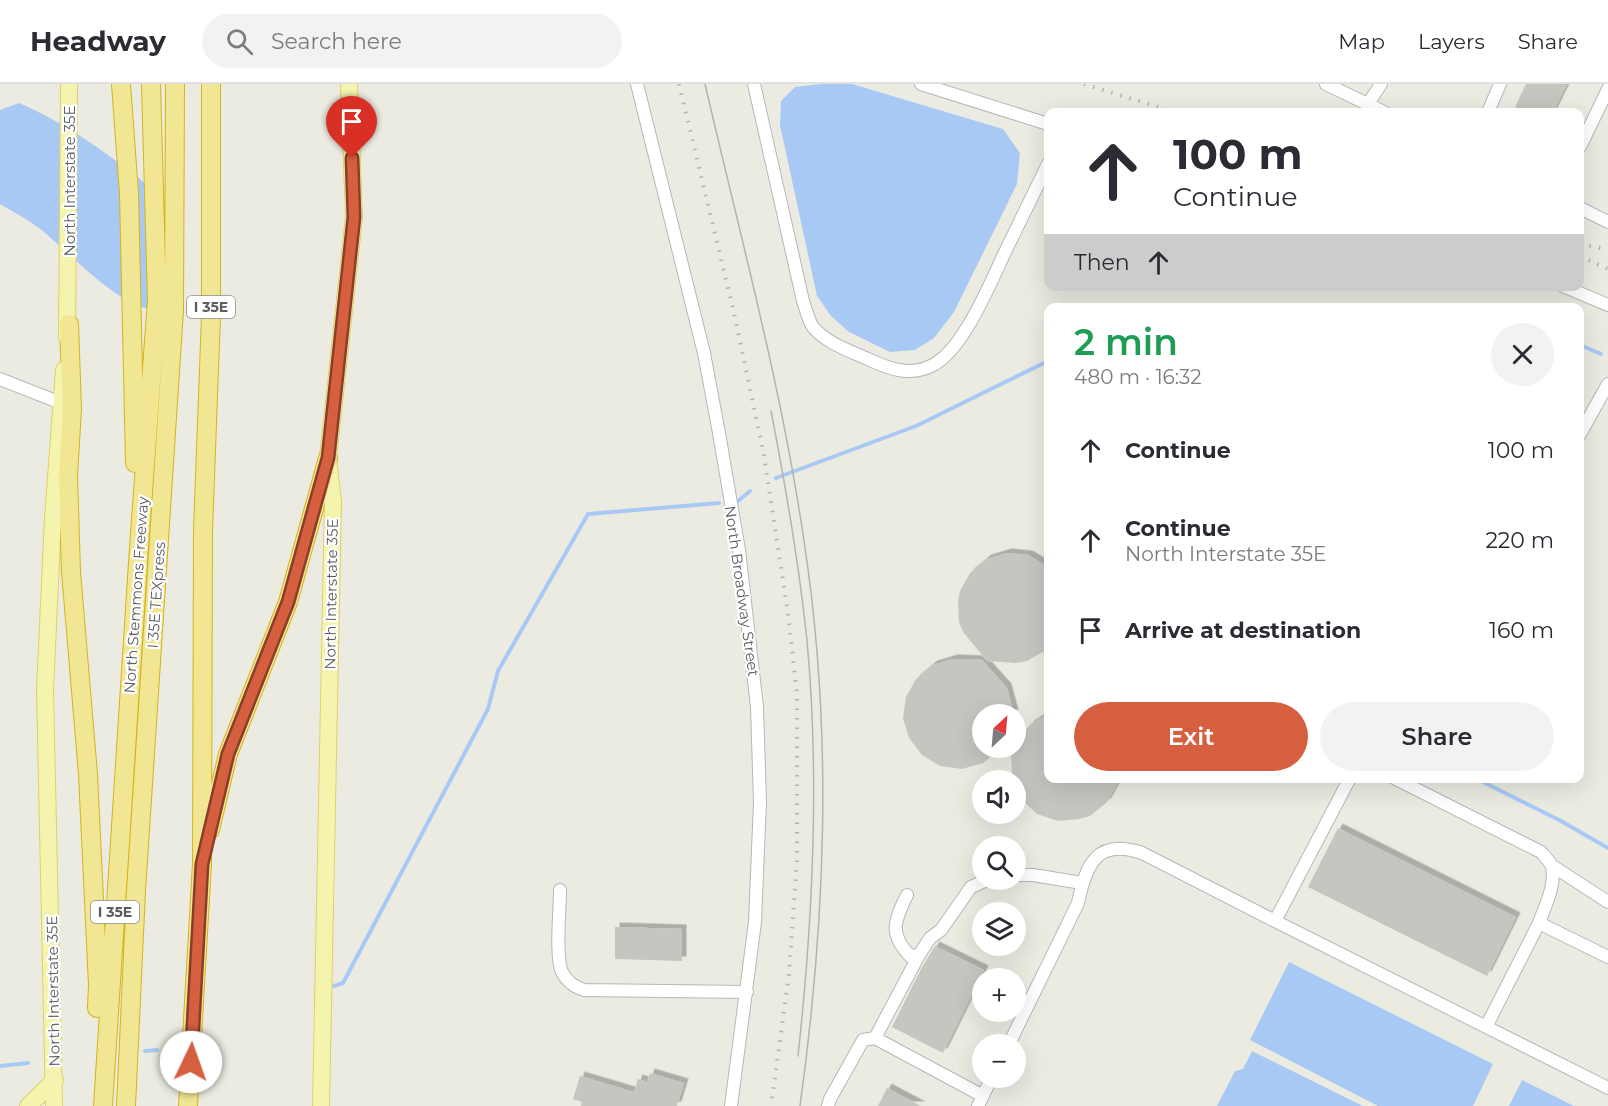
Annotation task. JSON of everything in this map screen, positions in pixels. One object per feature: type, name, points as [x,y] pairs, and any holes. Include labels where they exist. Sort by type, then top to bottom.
[{"type":"highway","points":[[121,84],[129,193],[139,547]]},
{"type":"highway","name":"North Stemmons Freeway","points":[[102,1106],[157,300],[151,84]]},
{"type":"highway","name":"I 35E TEXpress","points":[[126,1106],[136,891],[174,310],[175,84]]},
{"type":"highway","name":"I 35E","points":[[188,1106],[202,864],[203,542],[211,316],[211,84]]},
{"type":"highway","points":[[69,324],[72,409],[68,476],[69,525],[88,774],[98,985],[95,1060],[102,1106]]},
{"type":"highway","points":[[202,864],[228,754],[288,602],[328,458]]},
{"type":"main road","name":"North Interstate 35E","points":[[54,1106],[45,689],[53,518],[69,324],[69,84]]},
{"type":"main road","name":"North Interstate 35E","points":[[321,1106],[333,502],[328,458],[354,217],[349,84]]},
{"type":"main road","points":[[28,1106],[55,1080]]},
{"type":"street","name":"North Broadway Street","points":[[637,84],[704,353],[739,550],[757,707],[760,802],[755,922],[731,1106]]},
{"type":"street","points":[[754,84],[803,301],[813,326],[831,342],[882,366],[899,371],[916,372],[943,359],[962,336],[1044,172]]},
{"type":"street","points":[[921,84],[1044,123]]},
{"type":"street","points":[[1326,84],[1376,108]]},
{"type":"street","points":[[1368,104],[1381,84]]},
{"type":"street","points":[[1490,108],[1500,84]]},
{"type":"street","points":[[1584,138],[1608,90]]},
{"type":"street","points":[[1584,210],[1608,222]]},
{"type":"street","points":[[1575,291],[1608,305]]},
{"type":"street","points":[[0,378],[61,403]]},
{"type":"street","points":[[1584,429],[1603,403],[1608,384]]},
{"type":"street","points":[[1275,921],[1347,783]]},
{"type":"street","points":[[1411,783],[1541,852],[1551,865],[1608,902]]},
{"type":"street","points":[[1014,1034],[1078,903],[1082,883],[1089,866],[1100,854],[1112,848],[1126,848],[1142,853],[1608,1088]]},
{"type":"street","points":[[1486,1027],[1539,923],[1551,887],[1551,865]]},
{"type":"street","points":[[1026,875],[1082,883]]},
{"type":"street","points":[[875,1038],[919,955],[930,938],[941,930],[972,887]]},
{"type":"street","points":[[560,890],[559,964],[568,982],[576,987],[584,990],[747,992]]},
{"type":"street","points":[[908,895],[896,918],[895,933],[901,946],[910,956],[919,955]]},
{"type":"street","points":[[1539,923],[1608,957]]},
{"type":"street","points":[[828,1106],[863,1040],[875,1038],[980,1101]]},
{"type":"water","points":[[852,84],[1003,129],[1020,153],[1017,184],[954,312],[934,338],[915,350],[890,352],[849,332],[831,316],[817,296],[780,125],[781,101],[795,87]]},
{"type":"water","points":[[19,103],[75,133],[111,157],[161,196],[155,309],[142,307],[111,290],[39,228],[0,204],[0,110]]},
{"type":"water","points":[[1289,962],[1493,1064],[1473,1106],[1378,1106],[1250,1040]]},
{"type":"water","points":[[1252,1051],[1363,1106],[1217,1106],[1235,1071],[1243,1069]]},
{"type":"water","points":[[1522,1080],[1574,1106],[1509,1106]]},
{"type":"building","points":[[1526,84],[1567,84],[1555,108],[1515,107]]},
{"type":"building","points":[[1007,553],[1028,555],[1044,565],[1044,651],[1027,661],[1016,663],[987,661],[963,632],[959,622],[960,591],[970,573],[987,559]]},
{"type":"building","points":[[953,659],[982,660],[1007,688],[1011,704],[972,704],[972,758],[989,758],[983,763],[962,769],[940,766],[922,755],[909,738],[903,718],[906,697],[916,679],[933,665]]},
{"type":"building","points":[[1044,716],[1044,783],[1117,783],[1107,802],[1090,816],[1079,819],[1058,821],[1037,814],[1026,804],[1026,770],[1012,770],[1011,758],[1026,758],[1026,730]]},
{"type":"building","points":[[1338,828],[1516,917],[1487,976],[1308,887]]},
{"type":"building","points":[[615,927],[682,929],[682,961],[615,959]]},
{"type":"building","points":[[935,946],[980,968],[972,968],[972,994],[943,1053],[892,1027]]},
{"type":"building","points":[[650,1073],[684,1083],[677,1106],[581,1106],[582,1102],[573,1099],[580,1076],[634,1092],[638,1079],[647,1082]]},
{"type":"building","points":[[887,1088],[921,1106],[878,1106]]},
{"type":"waterway","points":[[1584,347],[1601,354]]},
{"type":"waterway","points":[[776,478],[916,426],[1044,363]]},
{"type":"waterway","points":[[738,501],[750,491]]},
{"type":"waterway","points":[[334,986],[343,983],[488,709],[498,671],[588,514],[719,503]]},
{"type":"waterway","points":[[1485,783],[1561,821],[1608,848]]},
{"type":"waterway","points":[[145,1051],[157,1050]]},
{"type":"waterway","points":[[0,1066],[28,1063]]},
{"type":"tram line","points":[[705,84],[784,427],[804,541],[813,612],[819,683],[823,824],[816,965],[800,1106]]},
{"type":"tram line","points":[[771,411],[792,526],[804,612],[811,693],[813,849],[808,953],[798,1056]]},
{"type":"railway","points":[[679,84],[734,313],[763,450],[788,613],[797,695],[797,859],[789,974],[771,1106]]},
{"type":"railway","points":[[1084,84],[1161,108]]},
{"type":"railway","points":[[1584,246],[1608,249]]},
{"type":"railway","points":[[1584,258],[1608,269]]},
{"type":"route","points":[[191,1062],[202,864],[228,754],[288,602],[328,458],[354,217],[352,158]]}]
